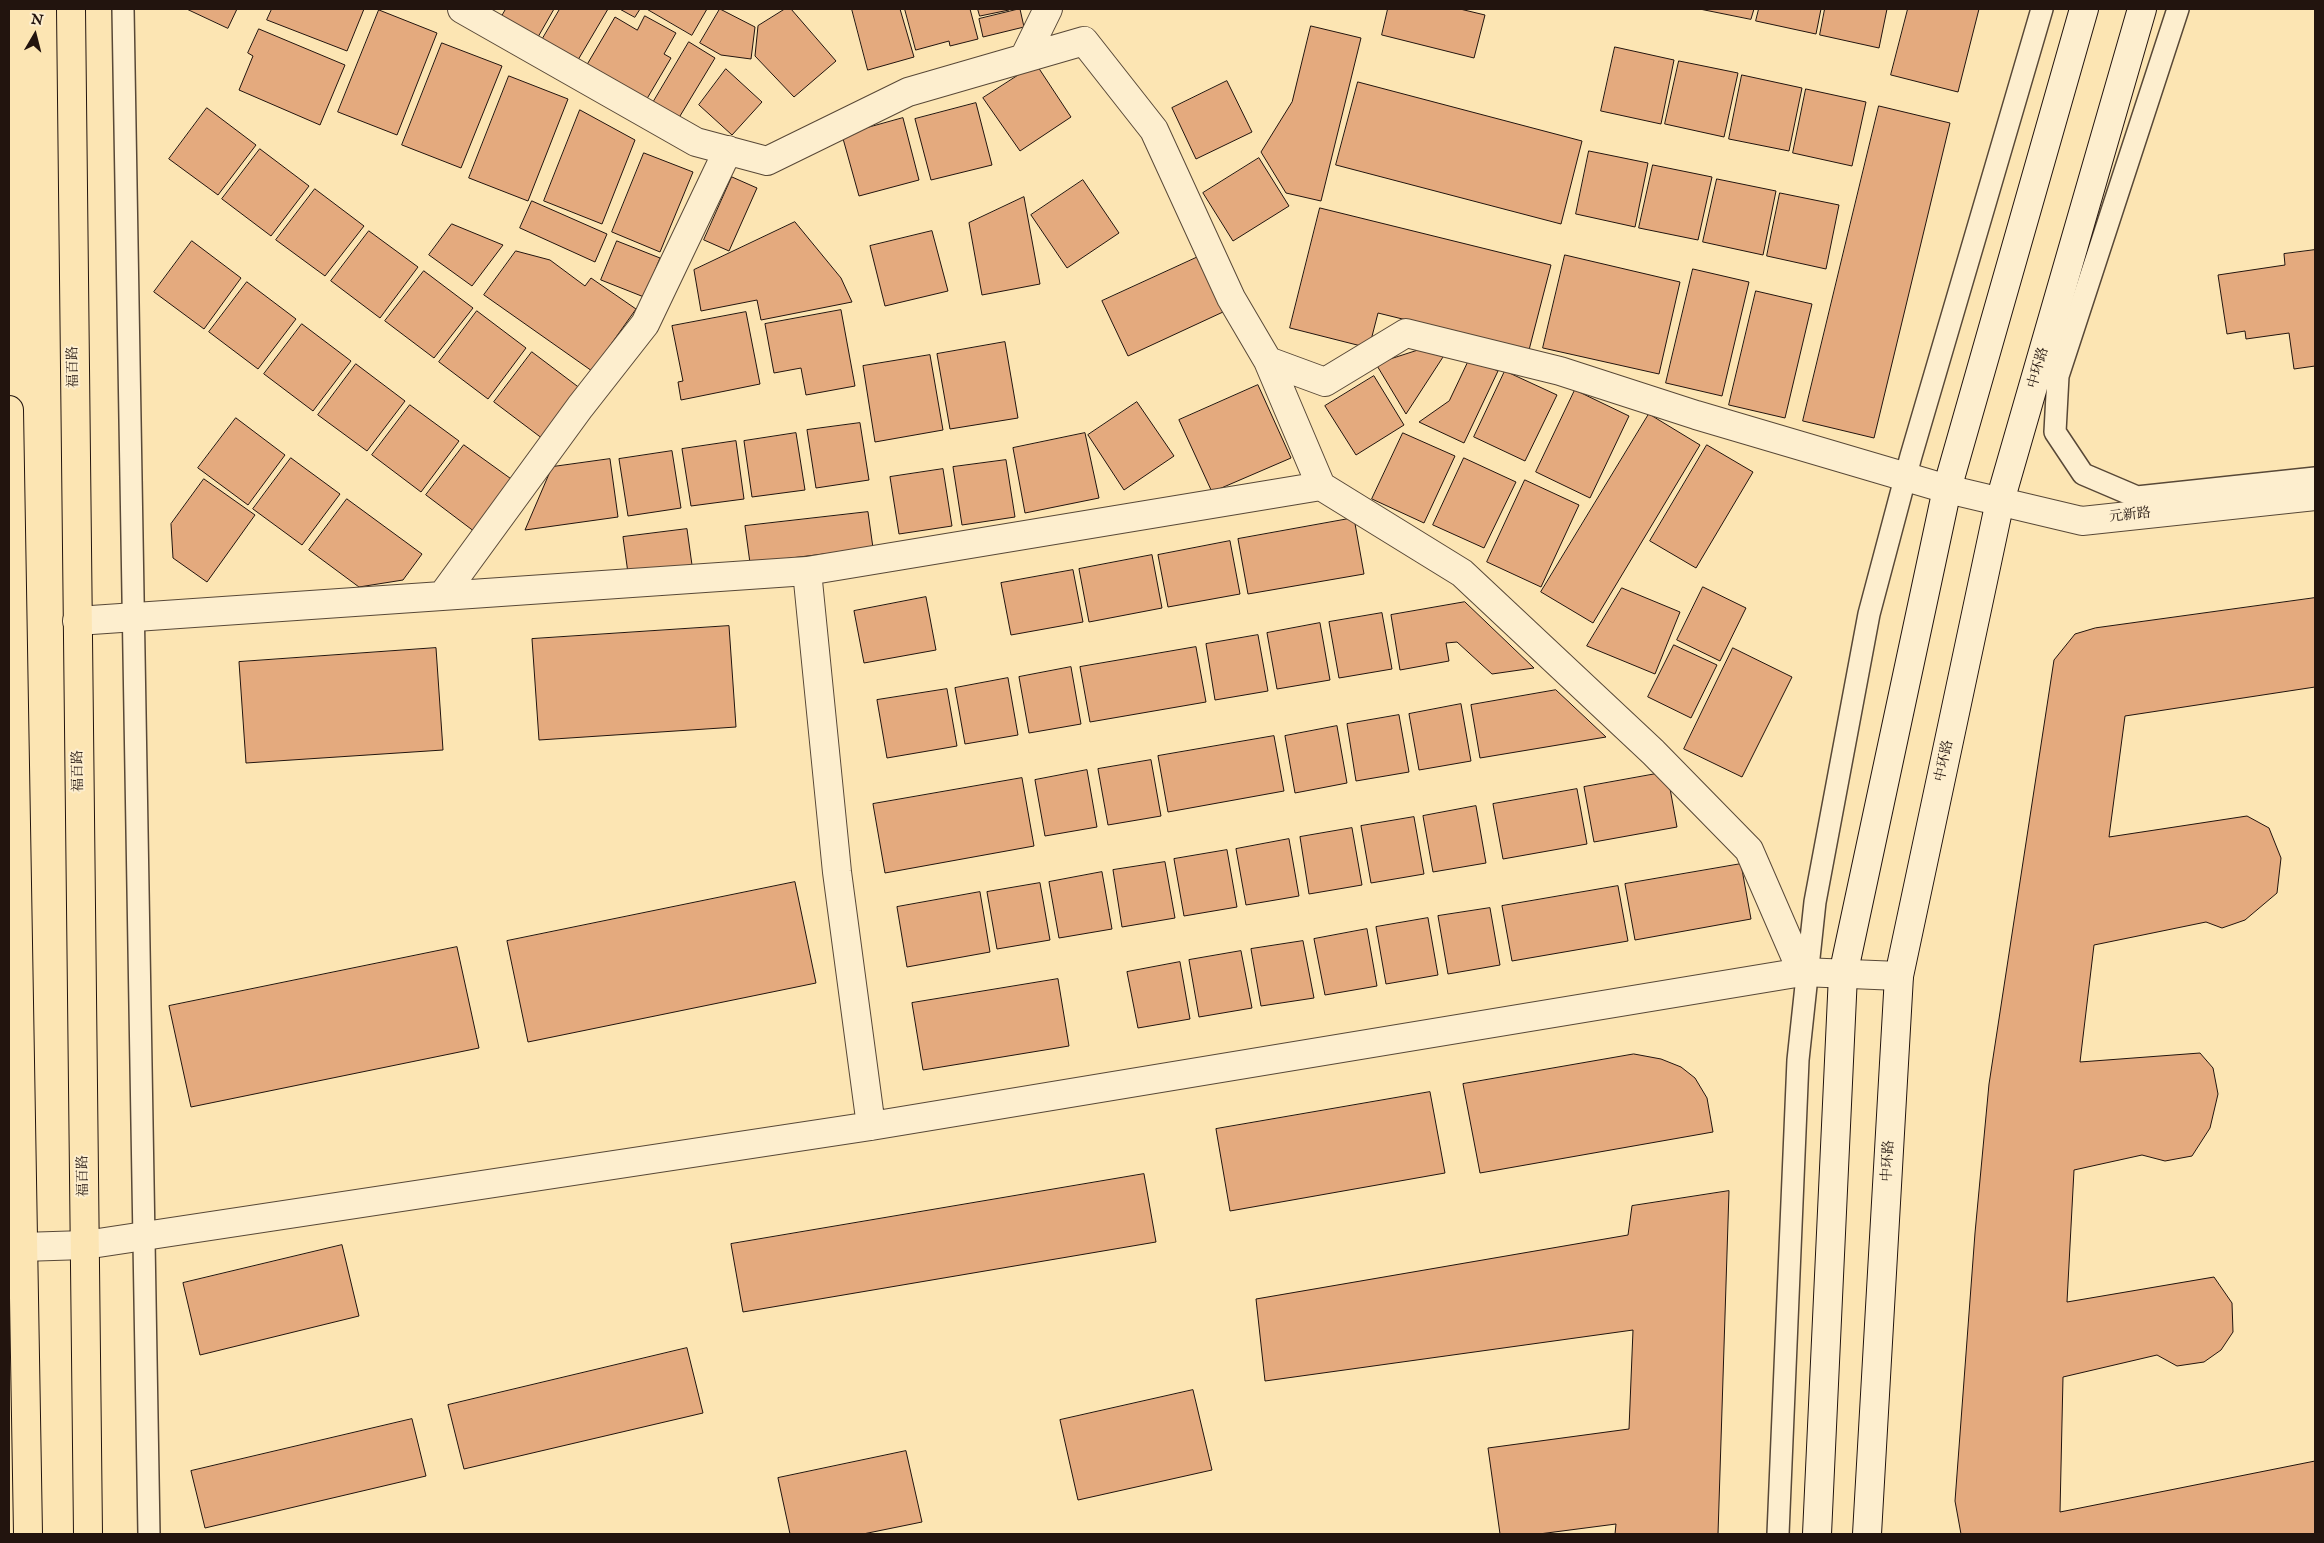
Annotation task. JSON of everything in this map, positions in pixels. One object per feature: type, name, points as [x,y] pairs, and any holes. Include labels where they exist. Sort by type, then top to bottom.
[{"type":"main road","name":"福百路","points":[[71,9],[88,1534]]},
{"type":"main road","points":[[9,410],[16,1246],[28,1534]]},
{"type":"street","points":[[462,9],[696,142],[767,161],[908,92],[1084,41],[1154,130],[1231,298],[1268,361],[1321,486],[1462,573],[1653,752],[1749,850],[1805,972]]},
{"type":"street","points":[[1024,58],[1048,9]]},
{"type":"street","points":[[1817,1534],[1843,975],[1947,489],[2084,9]]},
{"type":"street","name":"中环路","points":[[1867,1534],[1899,976],[2000,501],[2142,9]]},
{"type":"street","points":[[442,596],[580,407],[645,324],[728,150]]},
{"type":"street","name":"元新路","points":[[1268,361],[1325,382],[1406,333],[1560,370],[1696,415],[1905,477],[1947,489],[2082,521],[2315,496]]},
{"type":"street","points":[[77,621],[807,570],[1321,486]]},
{"type":"street","points":[[807,570],[836,872],[871,1126]]},
{"type":"street","points":[[16,1246],[85,1245],[871,1126],[1805,972],[1899,976]]},
{"type":"lane","points":[[123,9],[150,1534]]},
{"type":"lane","points":[[1778,1534],[1798,1060],[1805,972],[1815,902],[1869,614],[1905,477],[2042,9]]},
{"type":"lane","points":[[2178,9],[2058,376],[2055,432],[2083,474],[2137,497],[2315,478]]},
{"type":"building","points":[[187,9],[237,9],[228,28]]},
{"type":"building","points":[[272,9],[364,9],[347,51],[267,20]]},
{"type":"building","points":[[506,9],[554,9],[534,44],[498,23]]},
{"type":"building","points":[[560,9],[608,9],[575,65],[539,45]]},
{"type":"building","points":[[620,9],[640,9],[635,17]]},
{"type":"building","points":[[647,9],[707,9],[692,35]]},
{"type":"building","points":[[720,9],[755,27],[751,59],[721,55],[700,43]]},
{"type":"building","points":[[785,9],[791,9],[836,61],[794,97],[755,56],[758,26]]},
{"type":"building","points":[[852,9],[900,9],[914,57],[868,70]]},
{"type":"building","points":[[905,9],[970,9],[978,39],[950,46],[949,41],[916,50]]},
{"type":"building","points":[[978,9],[1009,9],[1009,10],[980,16]]},
{"type":"building","points":[[1020,9],[1024,27],[983,37],[979,19]]},
{"type":"building","points":[[1388,9],[1460,9],[1485,15],[1474,58],[1382,35]]},
{"type":"building","points":[[1700,9],[1754,9],[1751,19]]},
{"type":"building","points":[[1759,9],[1821,9],[1816,34],[1756,21]]},
{"type":"building","points":[[1825,9],[1887,9],[1879,48],[1820,35]]},
{"type":"building","points":[[1908,9],[1979,9],[1958,92],[1891,75]]},
{"type":"building","points":[[379,10],[437,33],[397,135],[338,112]]},
{"type":"building","points":[[645,16],[676,33],[664,54],[671,58],[645,102],[585,68],[615,17],[637,30]]},
{"type":"building","points":[[1311,26],[1361,38],[1321,201],[1286,193],[1261,152],[1292,102]]},
{"type":"building","points":[[259,29],[345,65],[320,125],[239,90],[253,56],[248,53]]},
{"type":"building","points":[[689,42],[715,58],[677,121],[651,106]]},
{"type":"building","points":[[442,43],[502,66],[461,168],[402,145]]},
{"type":"building","points":[[1615,47],[1674,60],[1661,124],[1601,111]]},
{"type":"building","points":[[1679,61],[1738,73],[1724,137],[1665,124]]},
{"type":"building","points":[[1036,64],[1071,117],[1020,151],[983,98]]},
{"type":"building","points":[[726,69],[762,102],[732,135],[699,105]]},
{"type":"building","points":[[1742,75],[1802,88],[1789,151],[1729,139]]},
{"type":"building","points":[[509,76],[568,99],[528,201],[469,178]]},
{"type":"building","points":[[1227,81],[1252,132],[1196,159],[1172,108]]},
{"type":"building","points":[[1358,82],[1582,141],[1561,224],[1336,165]]},
{"type":"building","points":[[1806,89],[1866,102],[1852,166],[1793,153]]},
{"type":"building","points":[[976,103],[992,165],[931,180],[915,119]]},
{"type":"building","points":[[1879,106],[1950,123],[1874,438],[1803,421]]},
{"type":"building","points":[[207,108],[256,145],[218,195],[169,159]]},
{"type":"building","points":[[580,110],[635,140],[602,224],[544,201]]},
{"type":"building","points":[[903,118],[919,180],[859,196],[842,135]]},
{"type":"building","points":[[260,149],[309,186],[271,236],[222,199]]},
{"type":"building","points":[[1589,151],[1648,163],[1635,227],[1576,214]]},
{"type":"building","points":[[644,153],[693,172],[660,252],[612,232]]},
{"type":"building","points":[[1259,158],[1289,206],[1233,241],[1203,193]]},
{"type":"building","points":[[1653,165],[1712,177],[1698,240],[1639,228]]},
{"type":"building","points":[[732,177],[757,188],[729,251],[704,240]]},
{"type":"building","points":[[1717,179],[1776,191],[1763,255],[1703,242]]},
{"type":"building","points":[[1083,180],[1119,233],[1067,268],[1031,215]]},
{"type":"building","points":[[315,189],[364,226],[325,276],[276,240]]},
{"type":"building","points":[[1780,193],[1839,205],[1826,269],[1767,256]]},
{"type":"building","points":[[1024,197],[1040,284],[982,295],[969,223]]},
{"type":"building","points":[[532,201],[607,234],[595,262],[520,228]]},
{"type":"building","points":[[1320,208],[1551,265],[1529,350],[1378,313],[1369,348],[1290,328]]},
{"type":"building","points":[[795,222],[841,278],[852,302],[761,320],[757,300],[701,311],[694,270]]},
{"type":"building","points":[[452,224],[503,245],[472,286],[429,255]]},
{"type":"building","points":[[369,231],[418,267],[380,318],[331,281]]},
{"type":"building","points":[[932,231],[948,291],[885,306],[870,246]]},
{"type":"building","points":[[192,241],[241,278],[204,329],[154,292]]},
{"type":"building","points":[[617,241],[660,258],[644,297],[601,280]]},
{"type":"building","points":[[2315,250],[2315,366],[2294,369],[2289,333],[2246,339],[2245,331],[2227,334],[2218,275],[2285,265],[2284,254]]},
{"type":"building","points":[[516,251],[550,260],[585,286],[591,278],[636,309],[592,371],[484,295]]},
{"type":"building","points":[[1565,255],[1680,282],[1659,374],[1543,348]]},
{"type":"building","points":[[1198,257],[1223,312],[1128,356],[1102,301]]},
{"type":"building","points":[[1693,269],[1749,282],[1722,396],[1666,383]]},
{"type":"building","points":[[424,271],[473,308],[434,358],[385,321]]},
{"type":"building","points":[[247,282],[296,319],[258,369],[209,332]]},
{"type":"building","points":[[1756,291],[1812,304],[1785,418],[1729,405]]},
{"type":"building","points":[[841,310],[855,386],[806,395],[801,368],[774,373],[765,324]]},
{"type":"building","points":[[477,311],[526,348],[488,399],[439,362]]},
{"type":"building","points":[[746,312],[760,384],[681,400],[678,382],[683,381],[672,326]]},
{"type":"building","points":[[302,324],[351,361],[313,411],[264,374]]},
{"type":"building","points":[[1005,342],[1018,418],[950,429],[937,354]]},
{"type":"building","points":[[1425,348],[1443,357],[1406,414],[1376,364]]},
{"type":"building","points":[[532,352],[581,389],[543,439],[494,402]]},
{"type":"building","points":[[930,355],[943,430],[875,442],[863,366]]},
{"type":"building","points":[[1470,358],[1498,371],[1464,443],[1419,422],[1449,401]]},
{"type":"building","points":[[356,364],[405,401],[367,451],[318,415]]},
{"type":"building","points":[[1505,371],[1557,395],[1525,461],[1474,437]]},
{"type":"building","points":[[1374,376],[1404,425],[1356,455],[1325,406]]},
{"type":"building","points":[[1258,385],[1291,458],[1212,492],[1179,420]]},
{"type":"building","points":[[1575,390],[1629,416],[1590,498],[1536,472]]},
{"type":"building","points":[[1137,402],[1174,456],[1124,490],[1088,435]]},
{"type":"building","points":[[410,405],[459,441],[421,492],[372,455]]},
{"type":"building","points":[[1649,414],[1700,445],[1593,623],[1541,592]]},
{"type":"building","points":[[236,418],[285,455],[248,505],[198,468]]},
{"type":"building","points":[[860,423],[869,480],[816,488],[807,430]]},
{"type":"building","points":[[796,433],[805,490],[752,497],[744,441]]},
{"type":"building","points":[[1085,433],[1099,498],[1025,513],[1013,448]]},
{"type":"building","points":[[1403,433],[1455,456],[1424,523],[1372,499]]},
{"type":"building","points":[[736,441],[744,499],[691,506],[682,449]]},
{"type":"building","points":[[464,445],[514,481],[475,532],[426,495]]},
{"type":"building","points":[[1707,445],[1753,472],[1696,568],[1650,541]]},
{"type":"building","points":[[672,451],[681,508],[628,516],[619,459]]},
{"type":"building","points":[[291,458],[340,494],[302,545],[253,509]]},
{"type":"building","points":[[1464,458],[1516,482],[1484,548],[1433,525]]},
{"type":"building","points":[[610,459],[618,517],[525,530],[552,467]]},
{"type":"building","points":[[1006,460],[1015,517],[962,525],[953,467]]},
{"type":"building","points":[[943,469],[952,526],[899,534],[890,477]]},
{"type":"building","points":[[204,479],[255,515],[207,582],[173,558],[171,524]]},
{"type":"building","points":[[1525,480],[1579,505],[1541,587],[1487,562]]},
{"type":"building","points":[[347,499],[422,554],[403,580],[359,587],[309,550]]},
{"type":"building","points":[[868,512],[873,548],[750,563],[745,526]]},
{"type":"building","points":[[1354,518],[1364,574],[1248,594],[1238,539]]},
{"type":"building","points":[[687,529],[692,565],[628,573],[623,537]]},
{"type":"building","points":[[1230,541],[1240,594],[1168,607],[1158,555]]},
{"type":"building","points":[[1152,555],[1162,608],[1089,622],[1079,569]]},
{"type":"building","points":[[1073,570],[1083,622],[1011,635],[1001,583]]},
{"type":"building","points":[[1703,587],[1746,608],[1720,661],[1677,640]]},
{"type":"building","points":[[1622,588],[1680,612],[1655,674],[1587,646]]},
{"type":"building","points":[[926,597],[936,650],[864,663],[854,611]]},
{"type":"building","points":[[2315,598],[2315,687],[2125,716],[2109,837],[2247,816],[2269,828],[2281,858],[2277,893],[2245,920],[2222,928],[2206,922],[2094,945],[2080,1062],[2200,1053],[2213,1068],[2218,1094],[2210,1128],[2192,1156],[2165,1161],[2142,1155],[2074,1170],[2067,1302],[2214,1277],[2232,1303],[2233,1332],[2221,1350],[2204,1362],[2177,1366],[2157,1355],[2063,1377],[2060,1512],[2315,1461],[2315,1534],[1961,1534],[1955,1501],[1975,1233],[1989,1084],[2054,660],[2075,634],[2095,628]]},
{"type":"building","points":[[1465,602],[1534,668],[1492,674],[1457,642],[1446,643],[1449,661],[1400,670],[1391,615]]},
{"type":"building","points":[[1382,613],[1392,669],[1339,678],[1329,622]]},
{"type":"building","points":[[1320,623],[1330,680],[1277,689],[1267,633]]},
{"type":"building","points":[[729,626],[736,727],[539,740],[532,639]]},
{"type":"building","points":[[1258,635],[1268,691],[1215,700],[1206,644]]},
{"type":"building","points":[[1674,645],[1717,665],[1691,718],[1648,697]]},
{"type":"building","points":[[1196,647],[1206,702],[1090,722],[1080,667]]},
{"type":"building","points":[[436,648],[443,750],[246,763],[239,662]]},
{"type":"building","points":[[1733,648],[1792,677],[1742,777],[1684,749]]},
{"type":"building","points":[[1071,667],[1081,724],[1029,733],[1019,677]]},
{"type":"building","points":[[1008,678],[1018,735],[965,744],[955,688]]},
{"type":"building","points":[[947,689],[957,746],[887,758],[877,700]]},
{"type":"building","points":[[1556,690],[1606,737],[1480,758],[1471,705]]},
{"type":"building","points":[[1461,704],[1471,761],[1419,770],[1409,714]]},
{"type":"building","points":[[1399,715],[1409,772],[1356,781],[1347,724]]},
{"type":"building","points":[[1337,726],[1347,783],[1295,793],[1285,736]]},
{"type":"building","points":[[1274,736],[1284,791],[1168,812],[1158,756]]},
{"type":"building","points":[[1151,760],[1161,816],[1108,825],[1098,769]]},
{"type":"building","points":[[1087,770],[1097,827],[1045,836],[1035,780]]},
{"type":"building","points":[[1667,772],[1677,827],[1594,842],[1584,787]]},
{"type":"building","points":[[1022,778],[1034,846],[885,873],[873,804]]},
{"type":"building","points":[[1577,789],[1587,844],[1503,859],[1493,804]]},
{"type":"building","points":[[1476,806],[1486,863],[1433,872],[1423,816]]},
{"type":"building","points":[[1414,817],[1424,874],[1371,883],[1361,826]]},
{"type":"building","points":[[1352,828],[1362,885],[1309,894],[1300,837]]},
{"type":"building","points":[[1289,839],[1299,896],[1246,905],[1236,849]]},
{"type":"building","points":[[1227,850],[1237,907],[1184,916],[1174,859]]},
{"type":"building","points":[[1165,862],[1175,918],[1122,927],[1113,870]]},
{"type":"building","points":[[1741,864],[1751,919],[1635,940],[1625,884]]},
{"type":"building","points":[[1102,872],[1112,929],[1059,938],[1049,882]]},
{"type":"building","points":[[795,882],[816,983],[528,1042],[507,941]]},
{"type":"building","points":[[1040,883],[1050,940],[997,949],[987,892]]},
{"type":"building","points":[[1618,886],[1628,941],[1512,961],[1502,906]]},
{"type":"building","points":[[980,892],[990,952],[907,967],[897,907]]},
{"type":"building","points":[[1490,908],[1500,965],[1448,974],[1438,916]]},
{"type":"building","points":[[1428,918],[1438,975],[1386,984],[1376,927]]},
{"type":"building","points":[[1367,929],[1377,986],[1325,995],[1314,939]]},
{"type":"building","points":[[1303,941],[1314,998],[1261,1006],[1251,949]]},
{"type":"building","points":[[457,947],[479,1048],[191,1107],[169,1006]]},
{"type":"building","points":[[1241,951],[1252,1008],[1199,1017],[1189,960]]},
{"type":"building","points":[[1180,962],[1190,1019],[1138,1028],[1127,972]]},
{"type":"building","points":[[1058,979],[1069,1046],[923,1070],[912,1003]]},
{"type":"building","points":[[1634,1054],[1661,1059],[1681,1067],[1695,1078],[1707,1098],[1713,1132],[1480,1173],[1463,1084]]},
{"type":"building","points":[[1430,1092],[1445,1173],[1230,1211],[1216,1129]]},
{"type":"building","points":[[1144,1174],[1156,1242],[743,1312],[731,1244]]},
{"type":"building","points":[[1729,1191],[1718,1534],[1615,1534],[1616,1524],[1539,1534],[1500,1534],[1488,1448],[1629,1429],[1633,1330],[1265,1381],[1256,1299],[1628,1235],[1632,1206]]},
{"type":"building","points":[[342,1245],[359,1316],[200,1355],[183,1283]]},
{"type":"building","points":[[687,1348],[703,1413],[464,1469],[448,1405]]},
{"type":"building","points":[[1193,1390],[1212,1470],[1078,1500],[1060,1420]]},
{"type":"building","points":[[412,1419],[426,1476],[205,1528],[191,1471]]},
{"type":"building","points":[[906,1451],[922,1522],[863,1534],[790,1534],[778,1478]]}]
